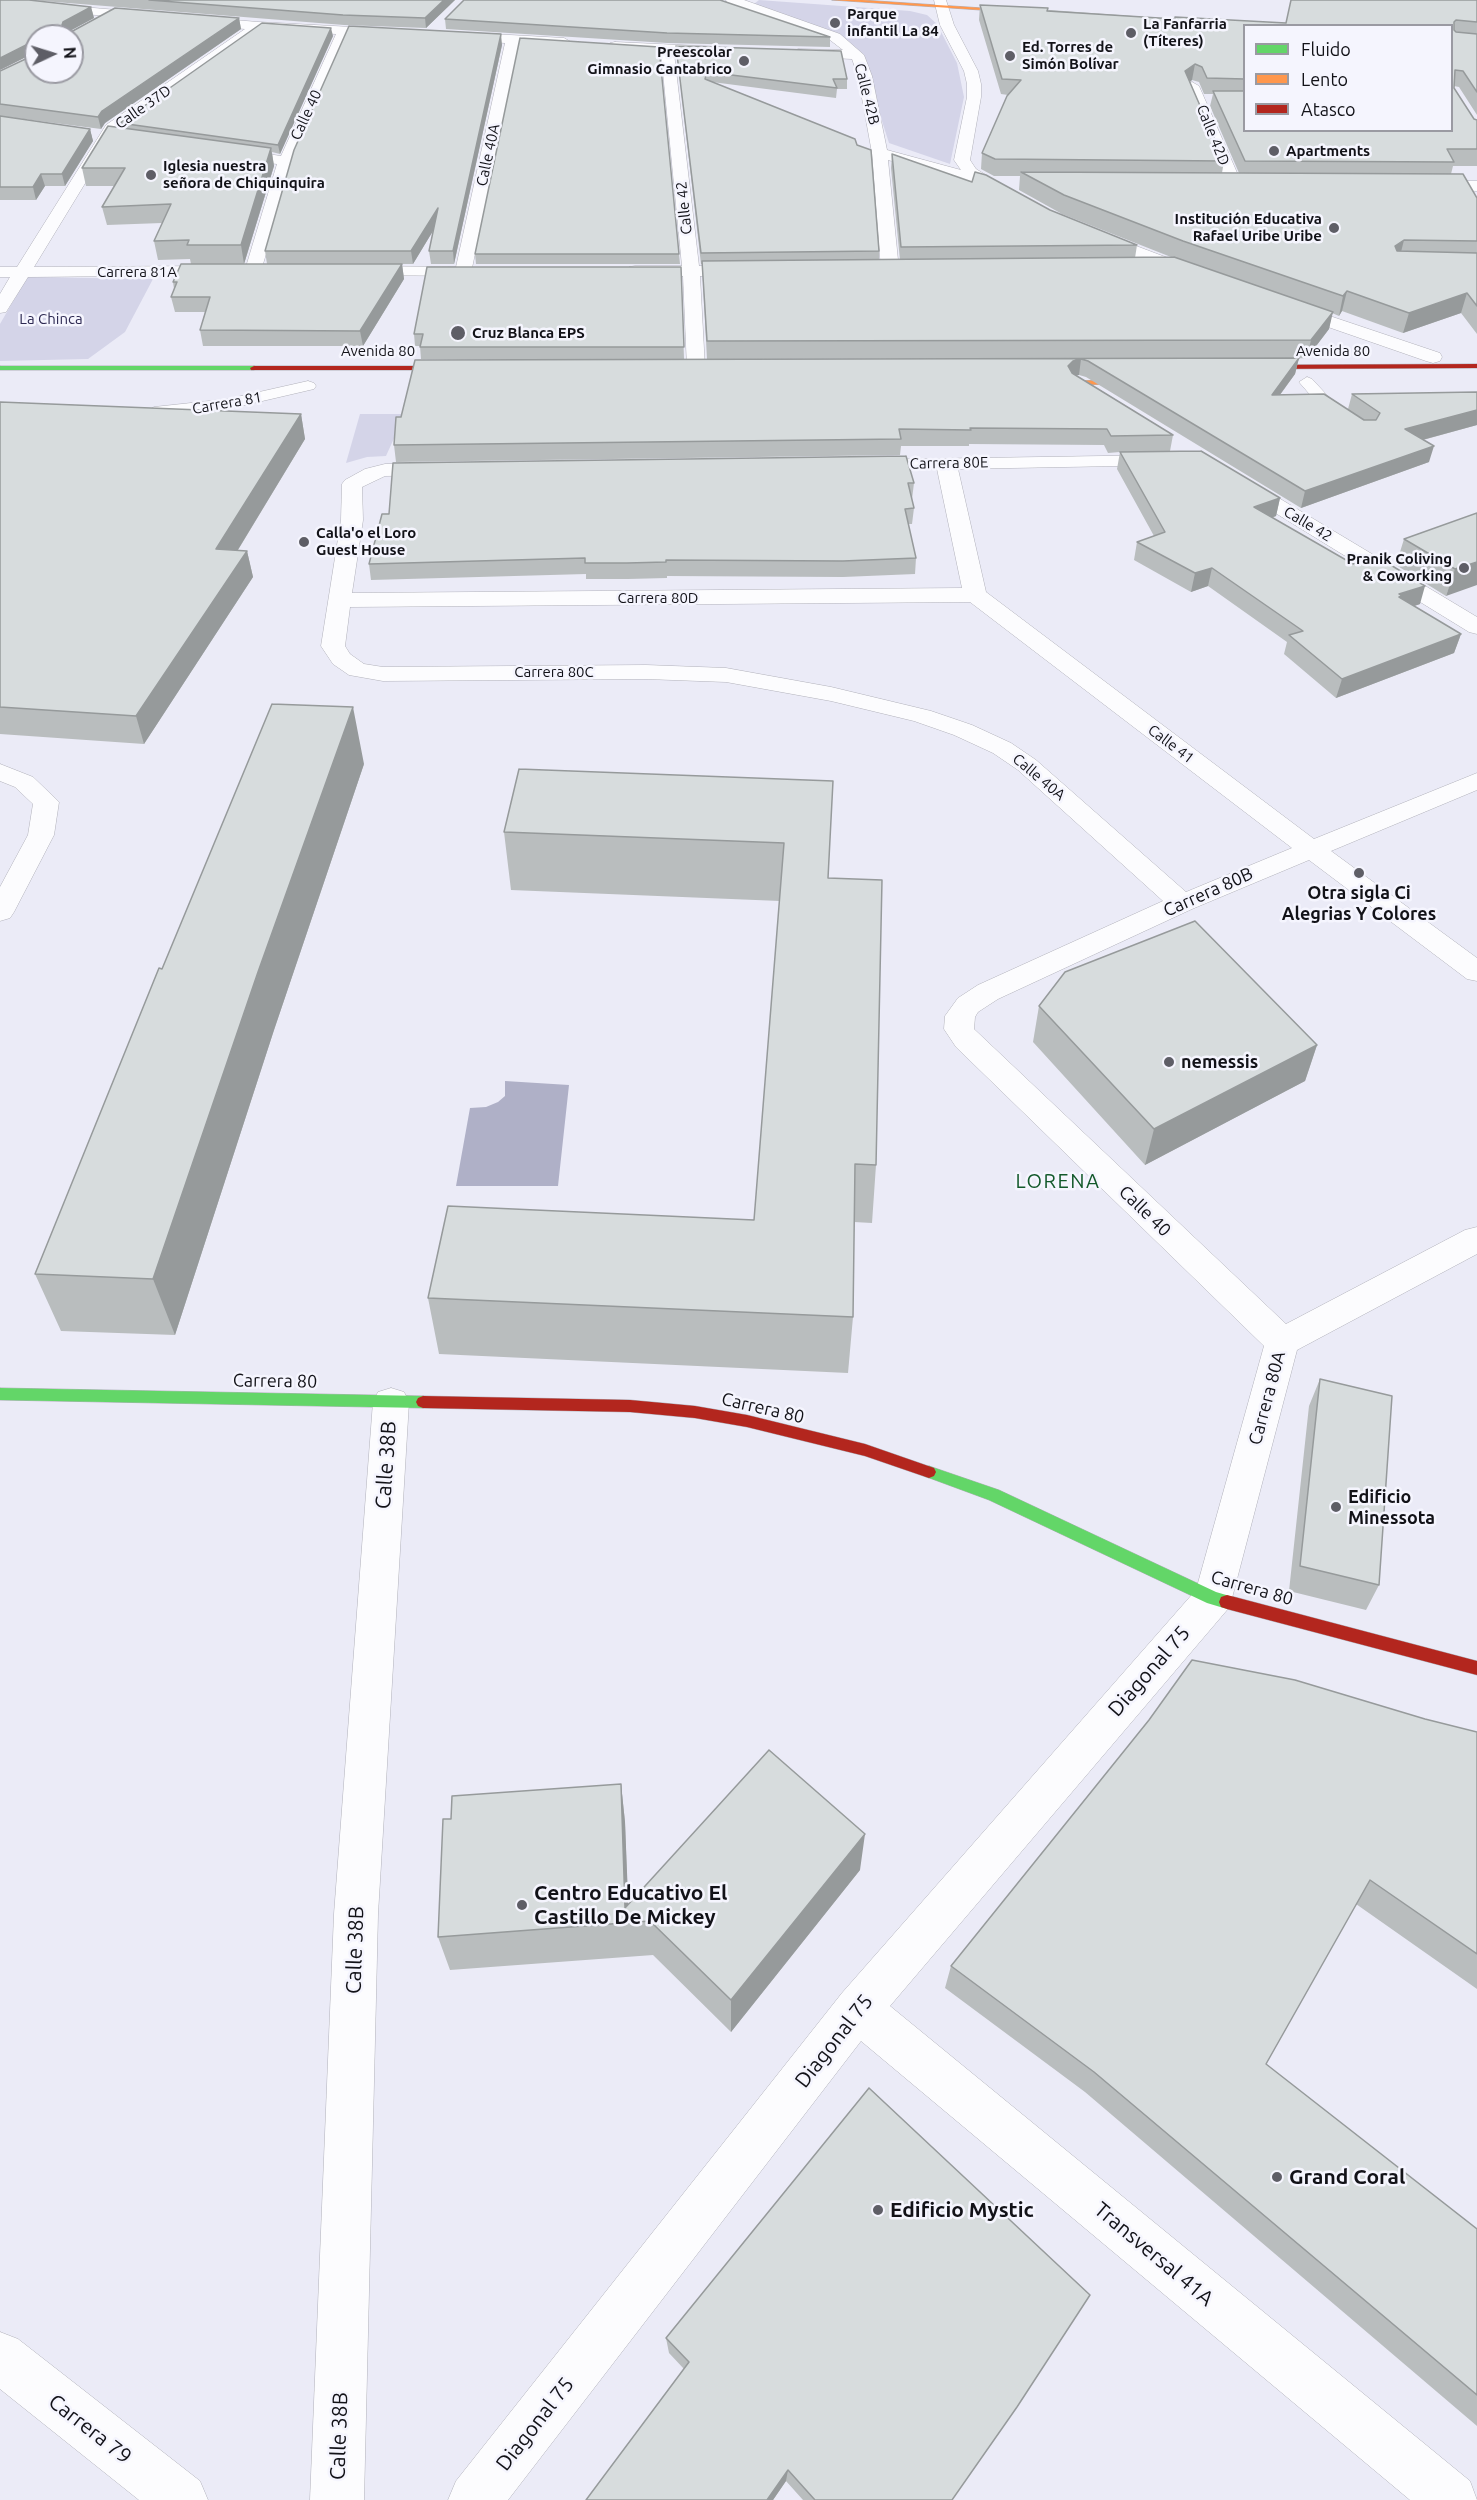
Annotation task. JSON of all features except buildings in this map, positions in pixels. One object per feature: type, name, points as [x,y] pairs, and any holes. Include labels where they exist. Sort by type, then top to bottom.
[{"type":"street","name":"Calle 42B","points":[[732,0],[835,37],[857,55],[865,75],[880,153],[890,270]]},
{"type":"street","points":[[835,0],[941,3],[1044,13]]},
{"type":"street","points":[[0,2],[258,26],[408,33]]},
{"type":"street","points":[[941,3],[947,25],[971,71],[974,84],[974,97],[962,160],[970,172],[1029,205]]},
{"type":"street","points":[[98,23],[116,14]]},
{"type":"street","name":"Calle 37D","points":[[0,308],[107,138],[111,128],[258,26]]},
{"type":"street","name":"Calle 40","points":[[254,270],[286,161],[344,31]]},
{"type":"street","points":[[442,35],[572,43]]},
{"type":"street","name":"Calle 40A","points":[[463,272],[513,39]]},
{"type":"street","points":[[596,44],[739,51]]},
{"type":"street","name":"Calle 42","points":[[668,49],[691,271],[696,368]]},
{"type":"street","points":[[786,53],[857,55]]},
{"type":"street","name":"Calle 42D","points":[[1192,86],[1205,100],[1233,184]]},
{"type":"street","points":[[90,135],[127,140]]},
{"type":"street","points":[[218,152],[286,161]]},
{"type":"street","points":[[880,153],[988,183],[1018,183]]},
{"type":"street","points":[[1407,185],[1477,186]]},
{"type":"street","points":[[1077,228],[1206,278]]},
{"type":"street","points":[[1126,267],[1173,267]]},
{"type":"street","name":"Carrera 81A","points":[[0,272],[277,271]]},
{"type":"street","points":[[347,271],[487,272]]},
{"type":"street","points":[[619,271],[761,271]]},
{"type":"street","points":[[1273,302],[1433,357]]},
{"type":"street","points":[[1393,367],[1433,357],[1477,357]]},
{"type":"street","name":"Avenida 80","points":[[1239,368],[1477,366]]},
{"type":"street","name":"Avenida 80","points":[[0,368],[471,368]]},
{"type":"street","name":"Avenida 80","points":[[1301,382],[1330,381]]},
{"type":"street","points":[[1078,382],[1111,404]]},
{"type":"street","points":[[1032,383],[1158,382]]},
{"type":"street","points":[[249,386],[314,386]]},
{"type":"street","name":"Carrera 80E","points":[[839,464],[1179,460]]},
{"type":"street","points":[[946,463],[975,596]]},
{"type":"street","points":[[342,600],[352,520],[352,484],[372,473],[385,470],[457,469]]},
{"type":"street","name":"Calle 42","points":[[1223,472],[1477,627]]},
{"type":"street","name":"Carrera 80D","points":[[342,600],[975,596]]},
{"type":"street","name":"Calle 41","points":[[975,596],[1477,972]]},
{"type":"street","name":"Carrera 80C","points":[[342,600],[333,646],[341,659],[357,670],[383,674],[691,673],[762,680],[831,694]]},
{"type":"street","name":"Calle 40A","points":[[831,694],[922,716],[963,730],[1002,748],[1027,765],[1182,903]]},
{"type":"street","points":[[0,772],[24,782],[46,802],[41,835],[0,912]]},
{"type":"street","name":"Carrera 80B","points":[[959,1029],[960,1016],[968,1005],[987,992],[1309,848],[1477,781]]},
{"type":"street","name":"Calle 40","points":[[959,1029],[966,1040],[1282,1342]]},
{"type":"street","name":"Carrera 80A","points":[[1213,1598],[1282,1342],[1477,1239]]},
{"type":"street","name":"Carrera 80","points":[[0,1394],[630,1406],[695,1412],[747,1421],[865,1450],[994,1495],[1213,1598],[1477,1668]]},
{"type":"street","name":"Calle 38B","points":[[337,2500],[356,1914],[391,1402]]},
{"type":"street","name":"Diagonal 75","points":[[475,2500],[858,2009],[1213,1598]]},
{"type":"street","name":"Transversal 41A","points":[[858,2009],[1451,2500]]},
{"type":"street","name":"Carrera 79","points":[[0,2357],[181,2500]]},
{"type":"lane","points":[[1301,382],[1331,409],[1358,426]]},
{"type":"lane","name":"Carrera 81","points":[[140,412],[208,407],[314,386]]},
{"type":"green space","points":[[759,0],[910,11],[927,15],[937,24],[957,63],[964,97],[950,164],[889,143],[867,74],[840,37],[754,4]]},
{"type":"green space","name":"La Chinca","points":[[27,277],[153,279],[125,332],[88,359],[0,361],[0,324]]},
{"type":"green space","points":[[360,414],[405,414],[386,456],[367,457],[346,463]]},
{"type":"shaded area","points":[[505,1081],[569,1085],[558,1186],[456,1186],[470,1108],[486,1107],[498,1102],[505,1096]]},
{"type":"traffic: fast","points":[[0,368],[254,368]]},
{"type":"traffic: fast","points":[[0,1394],[423,1402]]},
{"type":"traffic: fast","points":[[929,1472],[994,1495],[1213,1598],[1227,1602]]},
{"type":"traffic: slow","points":[[835,0],[1025,11]]},
{"type":"traffic: slow","points":[[1043,383],[1141,382]]},
{"type":"traffic: jam","points":[[1253,367],[1477,366]]},
{"type":"traffic: jam","points":[[254,368],[457,368]]},
{"type":"traffic: jam","points":[[423,1402],[630,1406],[695,1412],[747,1421],[865,1450],[929,1472]]},
{"type":"traffic: jam","points":[[1227,1602],[1477,1668]]},
{"type":"place","name":"Parque infantil La 84","points":[[835,23]]},
{"type":"place","name":"La Fanfarria (Títeres)","points":[[1131,33]]},
{"type":"place","name":"Ed. Torres de Simón Bolívar","points":[[1010,56]]},
{"type":"place","name":"Preescolar Gimnasio Cantabrico","points":[[744,61]]},
{"type":"place","name":"Apartments","points":[[1274,151]]},
{"type":"place","name":"Iglesia nuestra señora de Chiquinquira","points":[[151,175]]},
{"type":"place","name":"Institución Educativa Rafael Uribe Uribe","points":[[1334,228]]},
{"type":"place","name":"Cruz Blanca EPS","points":[[458,333]]},
{"type":"place","name":"Calla'o el Loro Guest House","points":[[304,542]]},
{"type":"place","name":"Pranik Coliving & Coworking","points":[[1464,568]]},
{"type":"place","name":"Otra sigla Ci Alegrias Y Colores","points":[[1359,873]]},
{"type":"place","name":"nemessis","points":[[1169,1062]]},
{"type":"place","name":"Edificio Minessota","points":[[1336,1507]]},
{"type":"place","name":"Centro Educativo El Castillo De Mickey","points":[[522,1905]]},
{"type":"place","name":"Grand Coral","points":[[1277,2177]]},
{"type":"place","name":"Edificio Mystic","points":[[878,2210]]},
{"type":"district","name":"LORENA","points":[[1058,1181]]}]
